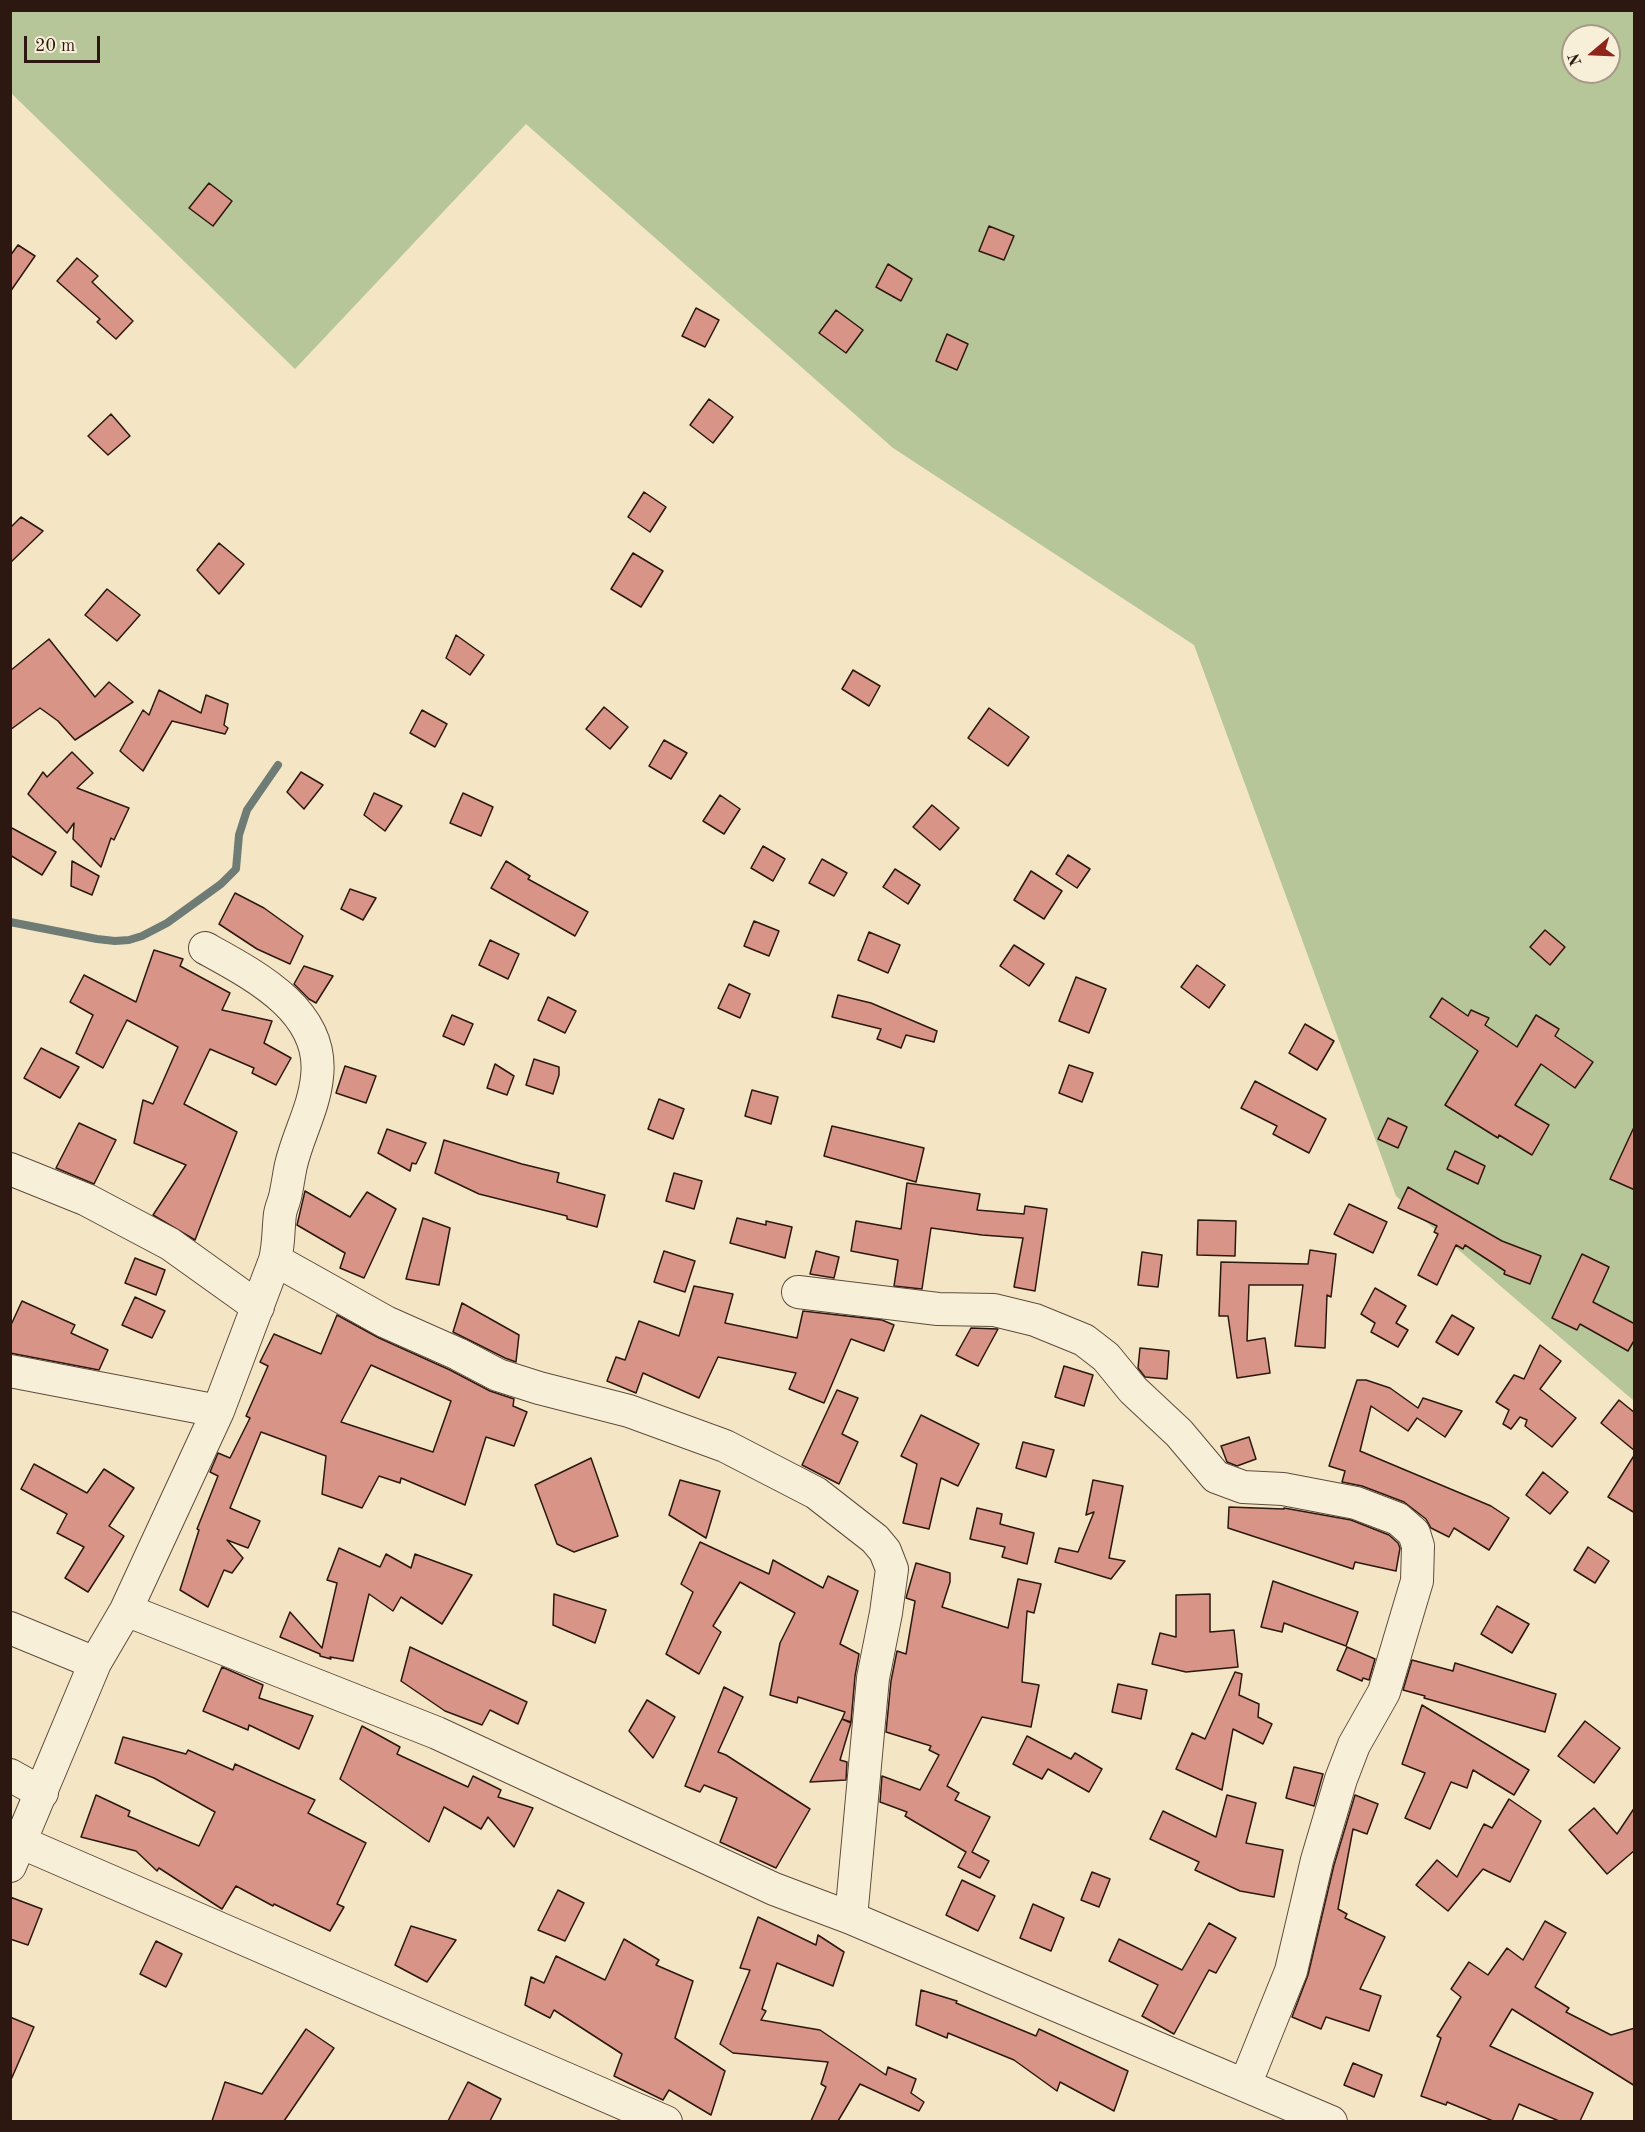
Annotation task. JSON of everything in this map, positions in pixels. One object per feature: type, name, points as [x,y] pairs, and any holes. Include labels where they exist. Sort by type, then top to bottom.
[{"type":"street","points":[[205,948],[251,973],[305,1021],[315,1042],[318,1059],[317,1078],[307,1123],[291,1164],[280,1213],[280,1240],[275,1260],[218,1411],[126,1610],[95,1663],[15,1854],[666,2121]]},
{"type":"street","points":[[10,1169],[87,1200],[170,1244],[258,1307]]},
{"type":"street","points":[[275,1260],[386,1322],[458,1354],[498,1375],[629,1411],[725,1446],[816,1493],[875,1539],[885,1551],[892,1569],[873,1678],[850,1918]]},
{"type":"street","points":[[798,1292],[938,1309],[994,1310],[1035,1320],[1084,1340],[1106,1356],[1133,1390],[1179,1432],[1216,1477],[1243,1487],[1283,1489],[1356,1503],[1398,1519],[1414,1533],[1418,1546],[1417,1581],[1384,1692],[1354,1745],[1341,1779],[1317,1860],[1291,1971],[1245,2085]]},
{"type":"street","points":[[10,1371],[218,1411]]},
{"type":"street","points":[[126,1610],[437,1733],[774,1889],[850,1918],[1331,2121]]},
{"type":"street","points":[[10,1628],[95,1663]]},
{"type":"street","points":[[10,1775],[42,1793]]},
{"type":"green space","points":[[10,11],[1634,11],[1634,1401],[1396,1196],[1194,645],[893,448],[526,124],[295,369],[11,93]]},
{"type":"building","points":[[209,183],[232,201],[213,226],[189,208]]},
{"type":"building","points":[[989,226],[1014,236],[1004,260],[979,251]]},
{"type":"building","points":[[18,245],[35,256],[10,292],[10,256]]},
{"type":"building","points":[[77,258],[98,276],[92,282],[133,321],[116,339],[97,322],[100,319],[57,281]]},
{"type":"building","points":[[888,264],[912,279],[901,301],[876,287]]},
{"type":"building","points":[[696,308],[719,320],[705,347],[682,336]]},
{"type":"building","points":[[836,310],[863,330],[846,353],[819,333]]},
{"type":"building","points":[[947,334],[968,344],[957,370],[936,361]]},
{"type":"building","points":[[709,399],[733,417],[713,443],[690,425]]},
{"type":"building","points":[[111,414],[130,436],[108,455],[88,436]]},
{"type":"building","points":[[644,492],[666,507],[650,532],[628,517]]},
{"type":"building","points":[[21,517],[43,531],[10,563],[10,528]]},
{"type":"building","points":[[219,543],[244,564],[219,594],[197,570]]},
{"type":"building","points":[[633,553],[663,571],[641,607],[611,589]]},
{"type":"building","points":[[107,589],[140,615],[117,641],[85,615]]},
{"type":"building","points":[[456,635],[484,655],[470,675],[446,658]]},
{"type":"building","points":[[49,639],[95,697],[109,682],[133,702],[75,740],[58,721],[40,708],[10,730],[10,671]]},
{"type":"building","points":[[853,670],[880,686],[869,706],[842,689]]},
{"type":"building","points":[[159,690],[201,713],[206,695],[228,704],[224,725],[228,728],[225,734],[172,721],[143,771],[120,751],[143,710],[149,715]]},
{"type":"building","points":[[604,707],[628,727],[610,749],[586,729]]},
{"type":"building","points":[[989,708],[1029,737],[1008,766],[968,738]]},
{"type":"building","points":[[422,710],[447,724],[435,747],[410,733]]},
{"type":"building","points":[[664,740],[687,753],[671,779],[649,766]]},
{"type":"building","points":[[72,752],[93,773],[77,788],[129,808],[114,840],[111,838],[101,867],[73,839],[74,823],[67,833],[28,794],[43,772],[47,777]]},
{"type":"building","points":[[301,772],[323,785],[304,809],[287,792]]},
{"type":"building","points":[[374,793],[402,806],[385,831],[364,815]]},
{"type":"building","points":[[463,793],[493,807],[481,836],[450,823]]},
{"type":"building","points":[[720,795],[740,809],[724,834],[703,821]]},
{"type":"building","points":[[932,805],[959,828],[940,850],[913,827]]},
{"type":"building","points":[[10,827],[56,852],[42,875],[10,855]]},
{"type":"building","points":[[763,846],[785,859],[773,881],[751,868]]},
{"type":"building","points":[[1068,855],[1090,869],[1077,888],[1056,874]]},
{"type":"building","points":[[822,859],[847,873],[834,896],[809,883]]},
{"type":"building","points":[[72,861],[99,876],[92,895],[71,886]]},
{"type":"building","points":[[506,861],[530,876],[528,879],[588,912],[575,936],[491,888]]},
{"type":"building","points":[[895,869],[920,885],[908,904],[883,887]]},
{"type":"building","points":[[1031,871],[1062,891],[1044,919],[1014,900]]},
{"type":"building","points":[[350,889],[376,898],[363,920],[341,909]]},
{"type":"building","points":[[235,893],[264,908],[303,936],[290,964],[257,949],[219,924]]},
{"type":"building","points":[[754,921],[779,931],[769,956],[744,946]]},
{"type":"building","points":[[1545,930],[1565,947],[1550,965],[1530,947]]},
{"type":"building","points":[[869,932],[900,945],[888,973],[858,960]]},
{"type":"building","points":[[490,940],[519,954],[508,979],[479,965]]},
{"type":"building","points":[[1014,945],[1044,964],[1029,986],[1000,966]]},
{"type":"building","points":[[154,950],[183,959],[180,966],[230,993],[222,1010],[272,1021],[264,1043],[291,1058],[276,1085],[252,1073],[254,1068],[210,1049],[184,1104],[237,1132],[195,1240],[153,1215],[186,1165],[134,1143],[143,1100],[153,1104],[178,1047],[127,1020],[103,1068],[76,1053],[93,1015],[70,1002],[84,975],[136,1002]]},
{"type":"building","points":[[1197,965],[1225,985],[1209,1008],[1181,987]]},
{"type":"building","points":[[304,966],[333,976],[316,1003],[294,984]]},
{"type":"building","points":[[1076,977],[1106,989],[1089,1033],[1059,1021]]},
{"type":"building","points":[[729,984],[750,994],[740,1018],[718,1008]]},
{"type":"building","points":[[838,995],[871,1003],[937,1031],[934,1042],[906,1035],[901,1048],[877,1039],[881,1029],[832,1017]]},
{"type":"building","points":[[548,997],[576,1011],[565,1033],[538,1020]]},
{"type":"building","points":[[1442,998],[1468,1016],[1471,1010],[1489,1018],[1485,1025],[1517,1047],[1536,1015],[1559,1029],[1555,1036],[1593,1062],[1575,1088],[1541,1064],[1515,1105],[1549,1125],[1532,1155],[1499,1135],[1498,1138],[1445,1105],[1478,1051],[1430,1017]]},
{"type":"building","points":[[452,1015],[473,1024],[464,1045],[443,1036]]},
{"type":"building","points":[[1305,1024],[1334,1041],[1317,1070],[1289,1053]]},
{"type":"building","points":[[41,1048],[79,1067],[60,1098],[24,1078]]},
{"type":"building","points":[[534,1059],[559,1067],[553,1094],[526,1085]]},
{"type":"building","points":[[495,1064],[514,1076],[507,1095],[487,1088]]},
{"type":"building","points":[[1069,1065],[1093,1073],[1082,1102],[1059,1093]]},
{"type":"building","points":[[345,1066],[376,1076],[366,1103],[336,1093]]},
{"type":"building","points":[[1255,1081],[1326,1119],[1309,1153],[1273,1134],[1277,1126],[1241,1108]]},
{"type":"building","points":[[752,1090],[778,1097],[771,1124],[745,1116]]},
{"type":"building","points":[[659,1099],[684,1109],[673,1139],[648,1129]]},
{"type":"building","points":[[1388,1118],[1407,1127],[1398,1148],[1378,1139]]},
{"type":"building","points":[[79,1123],[116,1140],[94,1184],[56,1168]]},
{"type":"building","points":[[1635,1125],[1635,1190],[1610,1179]]},
{"type":"building","points":[[832,1126],[924,1148],[916,1182],[824,1156]]},
{"type":"building","points":[[387,1129],[426,1143],[416,1164],[412,1163],[410,1171],[378,1153]]},
{"type":"building","points":[[444,1140],[559,1173],[557,1182],[605,1195],[597,1227],[567,1219],[567,1216],[479,1194],[435,1173]]},
{"type":"building","points":[[1455,1151],[1485,1166],[1478,1184],[1447,1169]]},
{"type":"building","points":[[674,1173],[702,1181],[694,1209],[666,1201]]},
{"type":"building","points":[[907,1183],[980,1194],[977,1210],[1024,1214],[1025,1206],[1047,1209],[1035,1291],[1014,1287],[1023,1238],[931,1228],[922,1289],[894,1286],[898,1260],[851,1251],[856,1221],[901,1229]]},
{"type":"building","points":[[1408,1187],[1502,1241],[1541,1256],[1530,1284],[1504,1274],[1505,1271],[1465,1245],[1463,1249],[1456,1245],[1437,1285],[1418,1275],[1438,1234],[1434,1232],[1437,1226],[1398,1208]]},
{"type":"building","points":[[305,1191],[350,1217],[367,1192],[396,1209],[364,1278],[340,1268],[345,1253],[297,1225]]},
{"type":"building","points":[[1349,1204],[1387,1222],[1373,1253],[1334,1234]]},
{"type":"building","points":[[423,1218],[450,1228],[439,1285],[406,1279]]},
{"type":"building","points":[[737,1218],[766,1225],[766,1221],[792,1227],[785,1258],[730,1243]]},
{"type":"building","points":[[1198,1220],[1236,1221],[1235,1256],[1197,1255]]},
{"type":"building","points":[[1310,1250],[1336,1254],[1331,1297],[1327,1295],[1325,1348],[1295,1346],[1303,1285],[1249,1285],[1247,1341],[1265,1338],[1270,1373],[1237,1378],[1228,1316],[1219,1316],[1221,1262],[1308,1264]]},
{"type":"building","points":[[664,1251],[695,1261],[685,1292],[654,1282]]},
{"type":"building","points":[[816,1251],[839,1257],[834,1278],[810,1274]]},
{"type":"building","points":[[1142,1252],[1162,1255],[1158,1287],[1138,1285]]},
{"type":"building","points":[[1582,1254],[1609,1267],[1593,1302],[1635,1324],[1635,1339],[1628,1351],[1580,1324],[1577,1330],[1552,1318]]},
{"type":"building","points":[[135,1258],[165,1270],[156,1295],[125,1283]]},
{"type":"building","points":[[694,1286],[733,1294],[725,1323],[797,1338],[803,1311],[882,1320],[894,1325],[884,1351],[851,1339],[824,1403],[789,1389],[796,1373],[718,1357],[699,1398],[643,1373],[636,1393],[607,1381],[616,1357],[625,1360],[639,1321],[679,1336]]},
{"type":"building","points":[[1375,1288],[1406,1306],[1396,1323],[1408,1330],[1398,1347],[1371,1332],[1375,1323],[1361,1314]]},
{"type":"building","points":[[135,1297],[165,1311],[152,1338],[122,1325]]},
{"type":"building","points":[[22,1301],[75,1325],[71,1333],[108,1350],[99,1370],[10,1353],[10,1327]]},
{"type":"building","points":[[462,1303],[519,1335],[516,1362],[453,1332]]},
{"type":"building","points":[[337,1315],[379,1338],[490,1391],[514,1399],[513,1406],[527,1412],[514,1446],[486,1437],[465,1505],[401,1478],[400,1483],[379,1476],[362,1508],[322,1494],[326,1456],[261,1432],[230,1508],[260,1521],[248,1548],[227,1540],[243,1558],[232,1573],[224,1570],[208,1607],[180,1590],[199,1530],[197,1529],[218,1476],[210,1472],[218,1453],[230,1458],[250,1418],[246,1416],[268,1366],[260,1362],[274,1334],[321,1354]],"holes":[[[371,1365],[451,1401],[433,1452],[341,1422]]]},
{"type":"building","points":[[1452,1315],[1474,1328],[1458,1355],[1436,1342]]},
{"type":"building","points":[[971,1328],[998,1329],[978,1366],[956,1355]]},
{"type":"building","points":[[1540,1345],[1561,1361],[1540,1389],[1576,1418],[1552,1447],[1525,1426],[1527,1420],[1520,1417],[1511,1429],[1503,1424],[1509,1410],[1496,1402],[1514,1375],[1524,1379]]},
{"type":"building","points":[[1140,1348],[1169,1351],[1167,1379],[1145,1377],[1138,1368]]},
{"type":"building","points":[[1064,1366],[1093,1375],[1084,1406],[1055,1397]]},
{"type":"building","points":[[1357,1380],[1366,1380],[1390,1388],[1418,1408],[1423,1398],[1462,1411],[1445,1437],[1417,1418],[1408,1431],[1371,1406],[1360,1451],[1491,1506],[1509,1518],[1489,1550],[1454,1528],[1449,1537],[1431,1528],[1426,1519],[1404,1502],[1362,1486],[1342,1482],[1345,1471],[1329,1466]]},
{"type":"building","points":[[837,1390],[858,1398],[842,1434],[858,1442],[839,1484],[802,1465]]},
{"type":"building","points":[[1619,1400],[1635,1413],[1635,1451],[1601,1423]]},
{"type":"building","points":[[921,1415],[979,1444],[958,1486],[941,1478],[929,1529],[903,1523],[917,1464],[901,1456]]},
{"type":"building","points":[[1249,1437],[1256,1459],[1237,1466],[1227,1462],[1221,1446]]},
{"type":"building","points":[[1023,1442],[1054,1450],[1046,1477],[1016,1468]]},
{"type":"building","points":[[1635,1454],[1635,1513],[1608,1497]]},
{"type":"building","points":[[591,1458],[618,1536],[574,1552],[557,1544],[535,1485]]},
{"type":"building","points":[[34,1464],[87,1493],[104,1469],[134,1488],[109,1526],[124,1536],[88,1592],[65,1578],[84,1547],[57,1533],[67,1514],[21,1489]]},
{"type":"building","points":[[1543,1472],[1568,1492],[1550,1514],[1526,1495]]},
{"type":"building","points":[[680,1480],[720,1491],[706,1538],[669,1515]]},
{"type":"building","points":[[1093,1480],[1123,1486],[1109,1558],[1125,1561],[1111,1579],[1055,1562],[1059,1548],[1078,1552],[1094,1512],[1086,1515]]},
{"type":"building","points":[[1229,1507],[1284,1508],[1351,1520],[1389,1535],[1398,1543],[1400,1548],[1396,1571],[1355,1562],[1353,1569],[1228,1528]]},
{"type":"building","points":[[977,1508],[1002,1514],[1000,1524],[1034,1533],[1027,1564],[1002,1557],[1005,1547],[970,1539]]},
{"type":"building","points":[[700,1542],[769,1574],[773,1560],[823,1588],[828,1576],[858,1591],[840,1644],[859,1654],[851,1722],[842,1719],[845,1712],[798,1697],[797,1703],[770,1695],[780,1643],[795,1613],[740,1582],[713,1626],[721,1632],[699,1674],[666,1654],[693,1592],[681,1584]]},
{"type":"building","points":[[1588,1547],[1609,1561],[1595,1583],[1574,1570]]},
{"type":"building","points":[[339,1548],[380,1567],[386,1554],[411,1568],[415,1554],[472,1575],[442,1624],[401,1597],[393,1611],[369,1594],[353,1661],[330,1657],[331,1659],[280,1637],[290,1612],[322,1648],[337,1583],[327,1580]]},
{"type":"building","points":[[916,1563],[950,1573],[950,1582],[942,1607],[1008,1628],[1018,1579],[1041,1584],[1034,1613],[1027,1611],[1022,1682],[1039,1685],[1031,1727],[982,1717],[947,1786],[959,1793],[955,1800],[990,1817],[972,1852],[989,1861],[980,1878],[958,1867],[966,1852],[905,1816],[907,1812],[880,1802],[882,1776],[920,1790],[939,1755],[929,1750],[931,1746],[886,1732],[891,1681],[897,1651],[906,1654],[915,1601],[906,1598]]},
{"type":"building","points":[[1273,1581],[1358,1612],[1346,1646],[1284,1623],[1282,1632],[1261,1627]]},
{"type":"building","points":[[554,1594],[606,1610],[595,1643],[553,1625]]},
{"type":"building","points":[[1210,1594],[1210,1632],[1234,1630],[1238,1667],[1186,1672],[1152,1664],[1160,1633],[1176,1637],[1176,1595]]},
{"type":"building","points":[[1497,1606],[1529,1624],[1512,1653],[1481,1634]]},
{"type":"building","points":[[410,1647],[527,1702],[518,1724],[490,1710],[482,1725],[445,1711],[401,1681]]},
{"type":"building","points":[[1347,1647],[1375,1659],[1369,1680],[1363,1678],[1362,1681],[1337,1670]]},
{"type":"building","points":[[1412,1660],[1453,1671],[1455,1663],[1556,1694],[1545,1732],[1403,1690]]},
{"type":"building","points":[[222,1667],[263,1685],[259,1698],[313,1716],[299,1749],[249,1725],[248,1730],[203,1711]]},
{"type":"building","points":[[1235,1672],[1242,1674],[1239,1695],[1259,1704],[1258,1717],[1272,1724],[1263,1744],[1233,1729],[1222,1790],[1176,1769],[1192,1733],[1205,1739]]},
{"type":"building","points":[[1118,1684],[1147,1690],[1141,1719],[1112,1712]]},
{"type":"building","points":[[724,1687],[743,1697],[718,1752],[810,1809],[776,1868],[720,1842],[737,1798],[704,1785],[700,1792],[685,1786]]},
{"type":"building","points":[[647,1700],[675,1717],[653,1758],[629,1731]]},
{"type":"building","points":[[1422,1705],[1529,1770],[1514,1795],[1473,1770],[1467,1788],[1451,1782],[1430,1829],[1405,1818],[1425,1773],[1402,1764]]},
{"type":"building","points":[[842,1719],[851,1723],[840,1760],[847,1762],[846,1780],[810,1782]]},
{"type":"building","points":[[1585,1721],[1620,1748],[1594,1783],[1558,1756]]},
{"type":"building","points":[[362,1726],[400,1747],[397,1754],[468,1787],[473,1776],[501,1790],[498,1797],[533,1808],[514,1847],[488,1817],[481,1829],[444,1807],[429,1842],[340,1779]]},
{"type":"building","points":[[1027,1736],[1071,1759],[1075,1753],[1102,1769],[1089,1792],[1048,1769],[1042,1779],[1013,1764]]},
{"type":"building","points":[[123,1737],[186,1754],[188,1750],[233,1770],[235,1764],[315,1800],[308,1813],[366,1843],[337,1904],[344,1907],[330,1931],[274,1904],[273,1906],[236,1886],[222,1909],[159,1868],[157,1871],[136,1851],[81,1837],[96,1795],[130,1811],[128,1816],[199,1846],[215,1812],[154,1778],[115,1763]]},
{"type":"building","points":[[1294,1767],[1323,1774],[1314,1806],[1286,1798]]},
{"type":"building","points":[[1227,1795],[1256,1803],[1246,1843],[1283,1850],[1274,1897],[1240,1891],[1195,1870],[1199,1862],[1150,1839],[1163,1811],[1216,1837]]},
{"type":"building","points":[[1355,1795],[1378,1804],[1367,1834],[1353,1829],[1338,1909],[1347,1914],[1345,1918],[1385,1937],[1360,1989],[1381,1996],[1369,2031],[1326,2017],[1321,2029],[1292,2017],[1308,1975],[1334,1865]]},
{"type":"building","points":[[1509,1799],[1541,1821],[1510,1882],[1483,1869],[1448,1911],[1416,1885],[1437,1860],[1457,1877],[1484,1824],[1492,1828]]},
{"type":"building","points":[[1635,1807],[1635,1850],[1607,1874],[1569,1830],[1594,1808],[1617,1834]]},
{"type":"building","points":[[1092,1872],[1110,1879],[1099,1907],[1081,1900]]},
{"type":"building","points":[[962,1880],[995,1896],[978,1931],[946,1915]]},
{"type":"building","points":[[558,1890],[584,1903],[565,1941],[538,1930]]},
{"type":"building","points":[[10,1897],[42,1909],[28,1945],[10,1939]]},
{"type":"building","points":[[1033,1904],[1064,1918],[1051,1951],[1020,1938]]},
{"type":"building","points":[[758,1917],[816,1945],[818,1935],[844,1952],[833,1986],[777,1963],[762,2009],[766,2011],[761,2020],[820,2030],[886,2075],[888,2067],[916,2079],[911,2093],[924,2102],[919,2111],[860,2084],[838,2121],[811,2121],[826,2087],[821,2084],[828,2062],[733,2053],[720,2044],[750,1970],[740,1968]]},
{"type":"building","points":[[1545,1921],[1566,1933],[1535,1987],[1569,2008],[1566,2012],[1611,2035],[1635,2028],[1635,2086],[1512,2009],[1490,2046],[1593,2093],[1580,2121],[1559,2121],[1519,2104],[1512,2121],[1493,2121],[1447,2102],[1446,2105],[1421,2096],[1441,2038],[1437,2036],[1461,1997],[1451,1989],[1469,1962],[1488,1975],[1507,1948],[1523,1960]]},
{"type":"building","points":[[1209,1923],[1236,1938],[1216,1973],[1209,1970],[1174,2034],[1142,2016],[1158,1985],[1109,1961],[1119,1939],[1182,1970]]},
{"type":"building","points":[[411,1926],[456,1940],[427,1982],[395,1965]]},
{"type":"building","points":[[624,1939],[659,1960],[656,1965],[693,1981],[675,2038],[725,2071],[711,2115],[669,2090],[663,2100],[614,2076],[622,2054],[554,2010],[550,2018],[525,2005],[531,1977],[544,1983],[556,1956],[605,1980]]},
{"type":"building","points":[[156,1941],[182,1954],[166,1987],[140,1974]]},
{"type":"building","points":[[921,1990],[957,2001],[956,2003],[1036,2036],[1039,2029],[1128,2071],[1114,2111],[1060,2082],[1057,2091],[1014,2060],[948,2033],[947,2038],[916,2025]]},
{"type":"building","points":[[10,2017],[34,2027],[10,2082]]},
{"type":"building","points":[[306,2029],[334,2048],[284,2121],[212,2121],[225,2082],[262,2094]]},
{"type":"building","points":[[1353,2063],[1382,2075],[1374,2097],[1344,2085]]},
{"type":"building","points":[[468,2082],[501,2099],[490,2121],[448,2121]]},
{"type":"waterway","points":[[10,922],[115,941],[142,936],[167,923],[221,884],[236,869],[239,835],[247,810],[278,765]]}]
